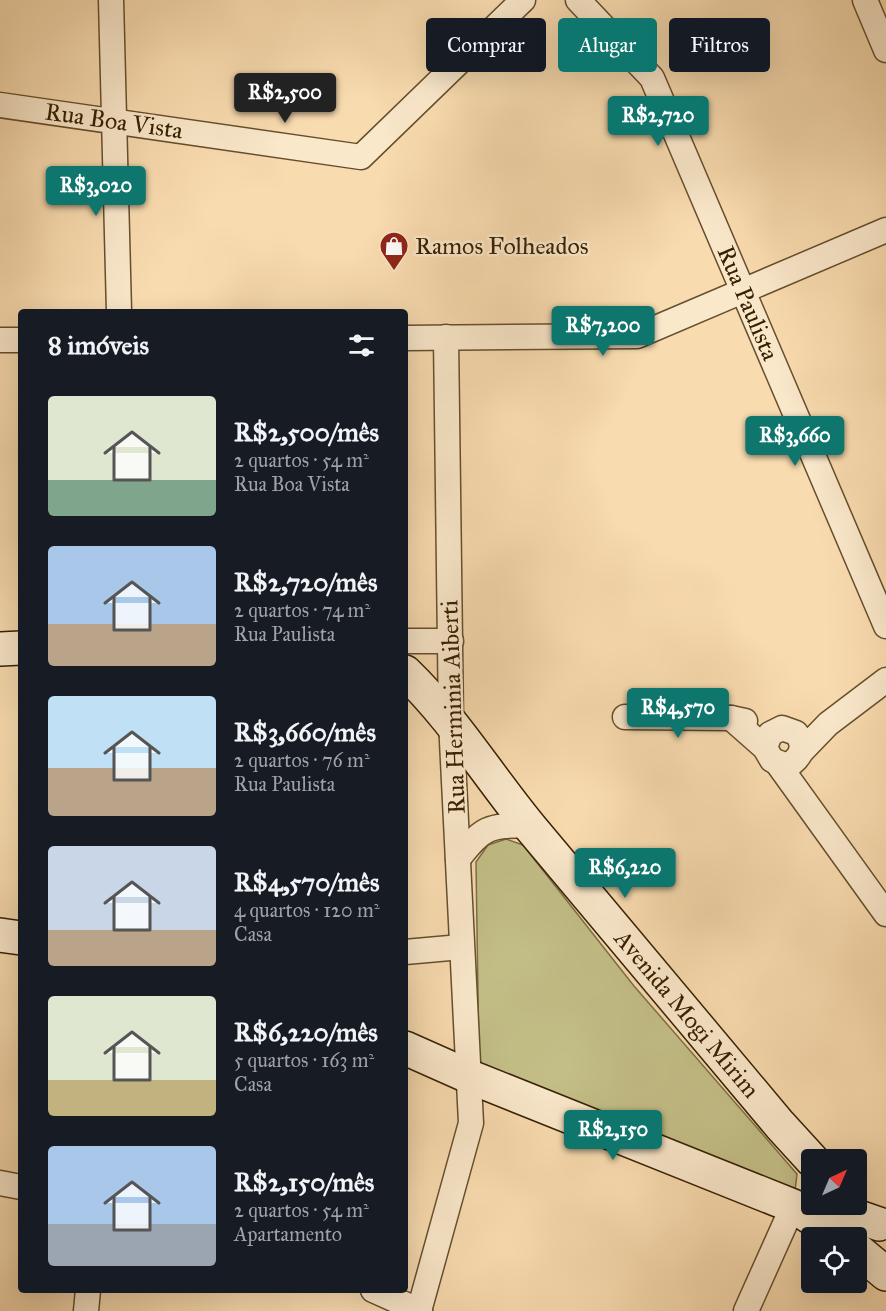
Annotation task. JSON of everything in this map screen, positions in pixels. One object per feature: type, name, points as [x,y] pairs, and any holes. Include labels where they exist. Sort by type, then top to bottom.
[{"type":"main road","points":[[0,649],[18,648]]},
{"type":"main road","name":"Avenida Mogi Mirim","points":[[408,675],[429,695],[529,825],[802,1149]]},
{"type":"main road","points":[[0,935],[18,938]]},
{"type":"main road","points":[[408,1049],[468,1076],[801,1195]]},
{"type":"main road","points":[[822,1215],[833,1227]]},
{"type":"main road","points":[[867,1258],[886,1274]]},
{"type":"street","points":[[111,0],[119,309]]},
{"type":"street","name":"Rua Boa Vista","points":[[0,105],[361,157],[523,0]]},
{"type":"street","name":"Rua Paulista","points":[[578,0],[652,78],[886,626]]},
{"type":"street","points":[[864,0],[886,50]]},
{"type":"street","points":[[408,338],[637,336],[886,230]]},
{"type":"street","name":"Rua Herminia Aiberti","points":[[419,1311],[471,1123],[451,722],[446,337]]},
{"type":"street","points":[[0,340],[18,340]]},
{"type":"street","points":[[408,641],[451,641]]},
{"type":"street","points":[[786,756],[886,680]]},
{"type":"street","points":[[625,717],[730,718],[786,728]]},
{"type":"street","points":[[730,718],[786,756]]},
{"type":"street","points":[[828,724],[786,728],[770,734],[786,756],[801,796],[886,914]]},
{"type":"street","points":[[458,859],[474,839],[493,827],[529,825]]},
{"type":"street","points":[[408,952],[462,947]]},
{"type":"street","points":[[0,1183],[18,1186]]},
{"type":"street","points":[[746,1311],[801,1211]]},
{"type":"street","points":[[86,1311],[88,1293]]},
{"type":"street","points":[[380,1293],[419,1311]]},
{"type":"shaded area","points":[[506,839],[523,845],[634,986],[797,1174],[795,1191],[479,1064],[476,862],[488,845]]},
{"type":"place","name":"Ramos Folheados","points":[[394,272]]}]
